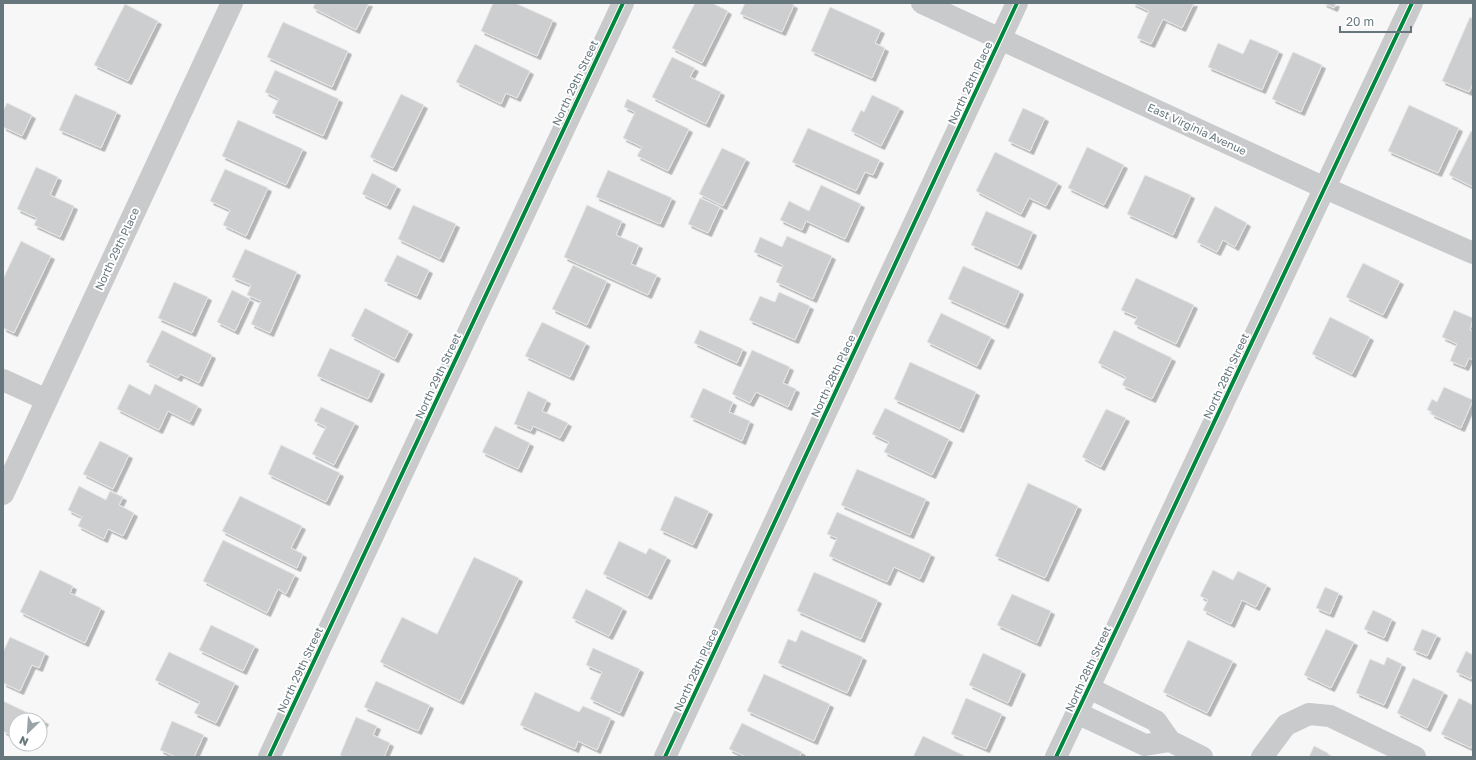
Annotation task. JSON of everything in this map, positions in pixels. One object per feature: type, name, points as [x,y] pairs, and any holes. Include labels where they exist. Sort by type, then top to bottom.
[{"type":"street","name":"North 29th Place","points":[[3,494],[232,3]]},
{"type":"street","name":"North 29th Street","points":[[269,757],[622,3]]},
{"type":"street","name":"East Virginia Avenue","points":[[922,3],[1325,188],[1473,253]]},
{"type":"street","name":"North 28th Place","points":[[665,757],[1017,3]]},
{"type":"street","name":"North 28th Street","points":[[1056,757],[1412,3]]},
{"type":"street","points":[[3,380],[47,400]]},
{"type":"street","points":[[1089,688],[1156,721],[1170,741],[1202,757]]},
{"type":"street","points":[[1077,713],[1145,745],[1170,741]]},
{"type":"street","points":[[1262,757],[1286,725],[1309,714],[1330,716],[1415,757]]},
{"type":"building","points":[[315,3],[369,3],[356,30],[313,8]]},
{"type":"building","points":[[493,3],[515,3],[553,20],[537,56],[481,31]]},
{"type":"building","points":[[695,3],[712,3],[728,11],[702,63],[672,48]]},
{"type":"building","points":[[745,3],[790,3],[794,5],[782,32],[740,14]]},
{"type":"building","points":[[1132,3],[1194,3],[1182,28],[1163,19],[1151,44],[1137,38],[1149,11]]},
{"type":"building","points":[[1323,3],[1336,3],[1334,8]]},
{"type":"building","points":[[125,4],[158,21],[128,81],[94,65]]},
{"type":"building","points":[[830,7],[881,30],[875,43],[885,48],[872,78],[811,51]]},
{"type":"building","points":[[1470,17],[1473,19],[1473,84],[1469,92],[1442,81]]},
{"type":"building","points":[[283,22],[348,51],[332,87],[267,57]]},
{"type":"building","points":[[1250,39],[1279,51],[1262,90],[1208,67],[1218,43],[1243,54]]},
{"type":"building","points":[[475,44],[530,71],[517,98],[506,93],[501,104],[456,82]]},
{"type":"building","points":[[1293,52],[1322,65],[1301,112],[1272,99]]},
{"type":"building","points":[[672,57],[695,68],[690,77],[721,92],[706,124],[652,97]]},
{"type":"building","points":[[275,70],[339,99],[323,136],[272,113],[279,99],[265,92]]},
{"type":"building","points":[[75,94],[117,112],[101,148],[59,130]]},
{"type":"building","points":[[401,94],[424,105],[393,168],[370,157]]},
{"type":"building","points":[[872,95],[900,108],[881,146],[851,131],[861,110],[864,112]]},
{"type":"building","points":[[627,99],[689,129],[668,171],[637,156],[642,147],[623,138],[635,112],[624,107]]},
{"type":"building","points":[[7,103],[32,115],[22,136],[3,127],[3,111]]},
{"type":"building","points":[[1409,105],[1459,128],[1438,173],[1388,151]]},
{"type":"building","points":[[1023,108],[1045,118],[1030,151],[1008,141]]},
{"type":"building","points":[[238,120],[303,149],[286,185],[222,156]]},
{"type":"building","points":[[808,128],[880,160],[873,175],[865,172],[856,191],[792,162]]},
{"type":"building","points":[[1471,131],[1473,132],[1473,187],[1449,175]]},
{"type":"building","points":[[1087,147],[1124,165],[1104,205],[1068,188]]},
{"type":"building","points":[[722,148],[746,159],[723,206],[699,194]]},
{"type":"building","points":[[995,152],[1058,183],[1046,206],[1029,198],[1021,214],[976,191]]},
{"type":"building","points":[[36,167],[58,177],[50,195],[74,206],[60,237],[34,225],[37,218],[17,209]]},
{"type":"building","points":[[225,169],[268,188],[246,236],[223,225],[230,210],[210,201]]},
{"type":"building","points":[[608,170],[672,198],[660,224],[596,197]]},
{"type":"building","points":[[372,173],[397,186],[387,206],[362,194]]},
{"type":"building","points":[[1145,175],[1191,195],[1173,235],[1127,214]]},
{"type":"building","points":[[821,185],[861,204],[845,239],[806,221],[802,230],[780,220],[789,201],[809,211]]},
{"type":"building","points":[[700,198],[720,207],[708,233],[688,224]]},
{"type":"building","points":[[413,205],[456,224],[440,259],[398,239]]},
{"type":"building","points":[[587,205],[622,221],[616,235],[639,245],[631,264],[657,275],[648,295],[564,257]]},
{"type":"building","points":[[1215,206],[1247,223],[1235,247],[1223,240],[1217,252],[1197,242]]},
{"type":"building","points":[[986,211],[1033,232],[1018,266],[971,245]]},
{"type":"building","points":[[787,236],[832,256],[813,299],[776,282],[783,265],[754,252],[760,237],[782,247]]},
{"type":"building","points":[[21,241],[51,256],[14,333],[3,328],[3,279]]},
{"type":"building","points":[[245,249],[297,272],[270,333],[251,324],[261,301],[247,295],[251,285],[232,277]]},
{"type":"building","points":[[397,255],[429,270],[417,296],[384,281]]},
{"type":"building","points":[[1363,263],[1400,281],[1383,315],[1346,297]]},
{"type":"building","points":[[573,265],[607,281],[587,325],[552,309]]},
{"type":"building","points":[[963,266],[1020,291],[1005,325],[948,299]]},
{"type":"building","points":[[1136,278],[1194,305],[1176,344],[1134,324],[1137,317],[1121,310]]},
{"type":"building","points":[[174,282],[208,297],[192,333],[158,318]]},
{"type":"building","points":[[232,290],[250,299],[235,331],[217,322]]},
{"type":"building","points":[[779,292],[810,306],[795,340],[749,320],[760,296],[775,302]]},
{"type":"building","points":[[365,308],[409,331],[395,359],[351,336]]},
{"type":"building","points":[[1454,310],[1473,318],[1470,330],[1473,331],[1473,360],[1469,358],[1465,367],[1450,361],[1457,344],[1442,337]]},
{"type":"building","points":[[941,313],[991,337],[977,366],[927,342]]},
{"type":"building","points":[[1330,317],[1370,337],[1352,374],[1312,354]]},
{"type":"building","points":[[542,322],[586,343],[570,377],[525,356]]},
{"type":"building","points":[[162,330],[212,355],[199,383],[180,374],[178,378],[146,362]]},
{"type":"building","points":[[700,330],[743,349],[737,363],[694,343]]},
{"type":"building","points":[[1114,330],[1172,358],[1152,399],[1122,385],[1126,377],[1098,363]]},
{"type":"building","points":[[330,348],[381,371],[368,399],[317,376]]},
{"type":"building","points":[[752,350],[790,367],[783,383],[796,389],[788,407],[756,392],[750,403],[732,394]]},
{"type":"building","points":[[910,362],[976,392],[960,429],[894,399]]},
{"type":"building","points":[[129,384],[150,395],[155,384],[198,406],[190,422],[168,411],[159,430],[117,409]]},
{"type":"building","points":[[1444,387],[1473,400],[1461,428],[1431,414],[1432,412],[1427,410],[1432,399],[1437,402]]},
{"type":"building","points":[[703,388],[733,402],[729,412],[750,421],[742,441],[690,417]]},
{"type":"building","points":[[528,391],[547,400],[542,411],[568,423],[560,438],[533,426],[531,431],[514,424]]},
{"type":"building","points":[[321,407],[355,423],[334,465],[312,454],[326,427],[314,421]]},
{"type":"building","points":[[885,408],[949,439],[932,475],[884,452],[889,442],[872,434]]},
{"type":"building","points":[[1106,409],[1126,418],[1101,467],[1082,457]]},
{"type":"building","points":[[495,426],[530,443],[518,469],[482,452]]},
{"type":"building","points":[[100,441],[129,455],[113,489],[83,474]]},
{"type":"building","points":[[281,445],[340,473],[326,502],[268,474]]},
{"type":"building","points":[[857,469],[926,499],[910,535],[841,505]]},
{"type":"building","points":[[1028,483],[1078,506],[1045,578],[995,556]]},
{"type":"building","points":[[79,486],[106,500],[110,491],[123,497],[119,505],[134,513],[123,536],[108,529],[104,539],[78,526],[82,517],[68,510]]},
{"type":"building","points":[[240,496],[302,526],[291,548],[303,554],[297,568],[222,531]]},
{"type":"building","points":[[675,496],[709,511],[693,545],[660,530]]},
{"type":"building","points":[[837,512],[931,554],[920,579],[894,567],[887,582],[829,556],[837,538],[827,534]]},
{"type":"building","points":[[223,540],[295,575],[286,594],[278,589],[267,613],[203,581]]},
{"type":"building","points":[[619,541],[646,554],[649,548],[667,557],[648,596],[603,574]]},
{"type":"building","points":[[474,557],[519,578],[460,701],[380,662],[402,617],[437,634]]},
{"type":"building","points":[[40,570],[73,586],[70,593],[101,608],[85,643],[20,612]]},
{"type":"building","points":[[1213,570],[1233,580],[1238,571],[1267,585],[1256,607],[1242,600],[1231,624],[1203,610],[1208,600],[1200,596]]},
{"type":"building","points":[[814,572],[878,600],[861,639],[797,611]]},
{"type":"building","points":[[1325,587],[1339,593],[1330,614],[1316,608]]},
{"type":"building","points":[[586,589],[623,608],[609,636],[572,618]]},
{"type":"building","points":[[1012,594],[1051,611],[1037,643],[997,625]]},
{"type":"building","points":[[1373,610],[1392,619],[1384,638],[1364,629]]},
{"type":"building","points":[[211,625],[255,646],[243,671],[199,650]]},
{"type":"building","points":[[1326,629],[1354,642],[1331,688],[1304,675]]},
{"type":"building","points":[[1422,629],[1437,635],[1427,656],[1413,650]]},
{"type":"building","points":[[801,630],[863,657],[847,693],[778,663],[788,639],[796,642]]},
{"type":"building","points":[[10,637],[45,653],[39,668],[32,665],[20,691],[3,683],[3,652]]},
{"type":"building","points":[[1188,640],[1233,661],[1207,713],[1163,692]]},
{"type":"building","points":[[593,648],[640,669],[620,713],[590,699],[602,672],[586,665]]},
{"type":"building","points":[[1466,651],[1473,655],[1473,673],[1471,679],[1456,672]]},
{"type":"building","points":[[169,652],[235,683],[216,723],[194,713],[200,702],[155,680]]},
{"type":"building","points":[[983,653],[1022,671],[1008,703],[969,685]]},
{"type":"building","points":[[1387,657],[1402,664],[1384,705],[1356,693],[1370,659],[1384,665]]},
{"type":"building","points":[[764,674],[830,704],[814,741],[747,711]]},
{"type":"building","points":[[1413,678],[1444,692],[1427,728],[1397,713]]},
{"type":"building","points":[[376,681],[430,705],[418,731],[364,707]]},
{"type":"building","points":[[535,692],[579,712],[583,706],[611,718],[597,750],[578,741],[575,749],[520,725]]},
{"type":"building","points":[[966,698],[1002,714],[986,749],[951,734]]},
{"type":"building","points":[[1459,698],[1473,705],[1473,744],[1471,748],[1441,734]]},
{"type":"building","points":[[3,701],[26,712],[8,712],[8,734],[3,731]]},
{"type":"building","points":[[356,717],[377,726],[373,735],[390,743],[384,757],[344,757],[340,755]]},
{"type":"building","points":[[172,721],[204,735],[194,757],[176,757],[160,750]]},
{"type":"building","points":[[742,723],[802,752],[799,757],[746,757],[729,749]]},
{"type":"building","points":[[923,736],[967,757],[913,757]]},
{"type":"building","points":[[1314,746],[1328,753],[1333,757],[1309,757]]},
{"type":"cycle path","points":[[269,757],[623,3]]},
{"type":"cycle path","points":[[665,757],[1017,3]]},
{"type":"cycle path","points":[[1056,757],[1412,3]]}]
